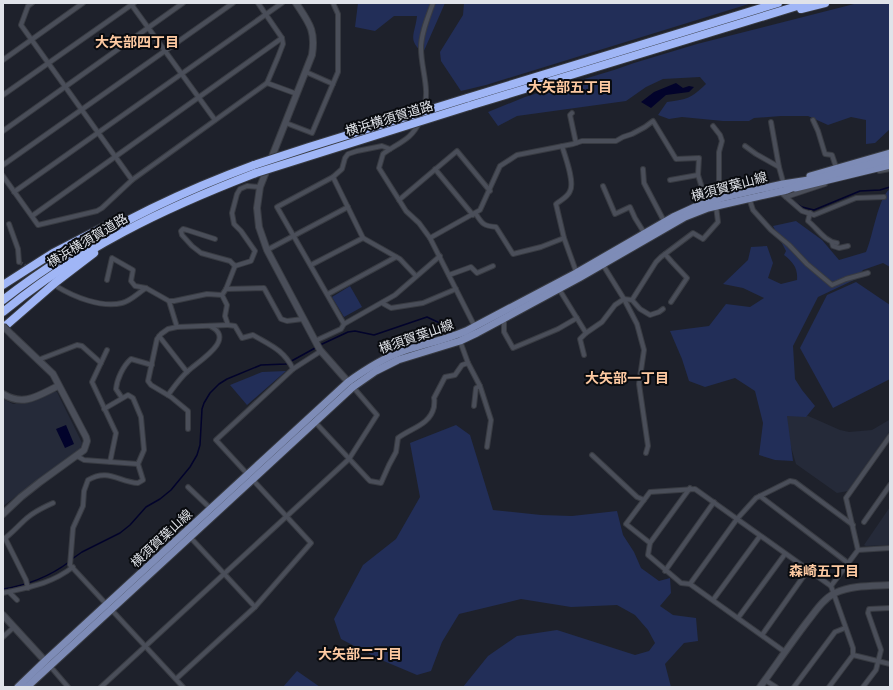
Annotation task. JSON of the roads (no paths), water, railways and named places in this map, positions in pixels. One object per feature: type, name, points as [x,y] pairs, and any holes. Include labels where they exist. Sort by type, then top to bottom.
[{"type":"highway","name":"横浜横須賀道路","points":[[3,300],[54,263],[119,224],[178,195],[223,176],[255,169],[778,3]]},
{"type":"highway","name":"横浜横須賀道路","points":[[468,102],[807,3]]},
{"type":"highway","points":[[727,27],[747,24],[825,3]]},
{"type":"highway","name":"横浜横須賀道路","points":[[3,312],[49,277],[106,241],[147,219],[255,169]]},
{"type":"highway","points":[[3,285],[53,253],[98,228],[175,192],[223,176]]},
{"type":"highway","points":[[3,327],[40,295],[76,267],[147,219]]},
{"type":"main road","points":[[785,187],[836,167],[890,153]]},
{"type":"main road","name":"横須賀葉山線","points":[[250,477],[315,422],[351,384],[398,360],[460,341],[476,330],[578,275],[666,224],[685,217],[707,205],[785,187],[890,159]]},
{"type":"main road","points":[[785,187],[890,165]]},
{"type":"main road","name":"横須賀葉山線","points":[[707,205],[716,206],[726,200],[749,198],[778,191],[785,187]]},
{"type":"main road","name":"横須賀葉山線","points":[[18,687],[47,663],[371,366],[402,351],[476,330],[504,318],[559,289],[578,275],[603,265],[646,236]]},
{"type":"main road","name":"横須賀葉山線","points":[[28,687],[47,663]]},
{"type":"street","points":[[32,3],[26,5],[22,25],[132,180]]},
{"type":"street","points":[[3,60],[83,3]]},
{"type":"street","points":[[3,131],[183,3]]},
{"type":"street","points":[[3,166],[233,3]]},
{"type":"street","points":[[3,176],[38,225],[97,211],[132,180],[267,83],[283,44],[282,38],[258,3]]},
{"type":"street","points":[[14,192],[282,3]]},
{"type":"street","points":[[101,687],[349,459],[377,415],[321,351],[266,250],[259,227],[258,208],[260,187],[306,72],[312,55],[314,43],[310,23],[296,3]]},
{"type":"street","points":[[286,123],[312,133],[338,72],[338,14],[333,3]]},
{"type":"street","points":[[433,3],[421,46],[421,61],[426,87],[426,102],[416,129],[411,136],[383,154],[379,168],[406,211],[430,238],[450,275],[476,330]]},
{"type":"street","points":[[3,95],[132,4],[215,120]]},
{"type":"street","points":[[32,216],[282,38]]},
{"type":"street","points":[[306,72],[333,84]]},
{"type":"street","points":[[267,83],[297,94]]},
{"type":"street","points":[[572,113],[570,115],[576,144]]},
{"type":"street","points":[[812,120],[818,131],[825,154],[832,155],[836,167]]},
{"type":"street","points":[[430,238],[474,215],[480,210],[490,191],[500,166],[507,160],[518,155],[576,144],[582,141],[616,141],[645,128],[653,121],[676,159],[682,160],[699,158],[698,175],[707,205]]},
{"type":"street","points":[[771,122],[779,167],[785,187]]},
{"type":"street","points":[[713,126],[720,135],[722,141],[719,152],[719,180],[726,200]]},
{"type":"street","points":[[344,324],[277,206],[333,177],[342,169],[345,158],[348,154],[382,146],[390,149]]},
{"type":"street","points":[[562,146],[572,188],[566,197],[556,204],[564,238],[578,275]]},
{"type":"street","points":[[745,146],[779,167]]},
{"type":"street","points":[[398,200],[457,151],[490,191]]},
{"type":"street","points":[[435,169],[481,222],[488,226],[496,227],[513,254],[541,247],[564,238]]},
{"type":"street","points":[[643,169],[644,183],[666,224]]},
{"type":"street","points":[[786,197],[825,184],[890,169]]},
{"type":"street","points":[[670,180],[698,175]]},
{"type":"street","points":[[333,177],[363,238],[400,259],[416,276]]},
{"type":"street","points":[[235,266],[251,261],[255,251],[241,231],[234,224],[232,219],[237,194],[240,189],[247,186],[260,187]]},
{"type":"street","points":[[603,186],[615,214],[630,207],[646,236]]},
{"type":"street","points":[[778,191],[802,210],[814,214],[826,211],[856,198],[884,197]]},
{"type":"street","points":[[749,198],[753,210],[771,230],[832,285],[846,279],[868,273]]},
{"type":"street","points":[[266,250],[348,206]]},
{"type":"street","points":[[632,300],[656,262],[665,254],[693,232],[703,239],[718,222],[716,206]]},
{"type":"street","points":[[810,213],[808,221],[826,239],[834,243],[833,246],[836,248],[848,246]]},
{"type":"street","points":[[9,224],[18,249],[19,262]]},
{"type":"street","points":[[215,239],[187,230],[181,231],[182,235],[192,246],[201,253],[230,261],[235,266]]},
{"type":"street","points":[[311,265],[363,238]]},
{"type":"street","points":[[665,254],[687,278],[671,302]]},
{"type":"street","points":[[316,342],[341,329],[344,324],[394,295],[440,256]]},
{"type":"street","points":[[328,294],[396,257]]},
{"type":"street","points":[[107,280],[112,258],[133,270],[131,281],[135,286],[146,288],[169,301],[207,294],[222,295]]},
{"type":"street","points":[[603,265],[624,299],[637,324],[644,350],[640,384],[648,446],[646,453]]},
{"type":"street","points":[[222,295],[226,290],[235,266]]},
{"type":"street","points":[[450,275],[470,267],[477,274],[493,266]]},
{"type":"street","points":[[56,286],[85,299],[107,305],[123,303],[133,298],[146,288]]},
{"type":"street","points":[[226,290],[264,288],[282,319],[287,321],[303,319]]},
{"type":"street","points":[[382,303],[391,308],[423,303],[456,289]]},
{"type":"street","points":[[559,289],[586,333]]},
{"type":"street","points":[[222,295],[227,305],[225,316],[228,325]]},
{"type":"street","points":[[584,355],[580,340],[586,333],[602,322],[615,305],[624,299],[632,300],[640,309],[650,315],[659,312],[663,308]]},
{"type":"street","points":[[169,301],[177,327]]},
{"type":"street","points":[[504,318],[504,332],[513,348],[558,329],[577,318]]},
{"type":"street","points":[[168,395],[187,372],[217,347],[220,337],[219,333],[216,329],[210,326]]},
{"type":"street","points":[[188,429],[188,411],[168,395],[151,385],[148,381],[157,339],[168,329],[177,327],[235,326],[242,338],[253,335],[282,352],[289,360],[292,367]]},
{"type":"street","points":[[3,327],[53,374],[87,441],[84,450],[40,482],[3,513]]},
{"type":"street","points":[[159,336],[187,372]]},
{"type":"street","points":[[460,341],[468,363],[480,386],[491,420],[487,447]]},
{"type":"street","points":[[38,360],[77,345],[82,346],[101,363]]},
{"type":"street","points":[[107,350],[92,382],[116,433],[110,462]]},
{"type":"street","points":[[176,679],[255,607],[311,543],[216,440],[292,367],[321,351]]},
{"type":"street","points":[[122,398],[116,389],[116,384],[130,359],[152,365]]},
{"type":"street","points":[[315,422],[370,481],[381,483],[396,452],[398,438],[422,424],[432,415],[435,400],[434,398],[446,378],[455,375],[462,366],[468,363]]},
{"type":"street","points":[[3,394],[10,398],[25,400],[58,386]]},
{"type":"street","points":[[474,406],[476,388],[480,386]]},
{"type":"street","points":[[104,409],[128,395],[133,398],[141,416],[144,450],[138,464],[143,480],[138,483],[133,483],[109,475],[101,475],[88,480],[84,491],[83,506],[73,528],[71,557],[72,566],[183,687]]},
{"type":"street","points":[[858,550],[846,498],[890,436]]},
{"type":"street","points":[[592,455],[637,497],[644,500]]},
{"type":"street","points":[[77,456],[84,460],[138,464]]},
{"type":"street","points":[[690,584],[737,519],[756,498],[790,481],[795,482],[853,525]]},
{"type":"street","points":[[864,522],[890,485]]},
{"type":"street","points":[[188,487],[213,511]]},
{"type":"street","points":[[690,488],[650,543],[648,555],[680,583],[690,584],[784,652]]},
{"type":"street","points":[[650,543],[626,524],[650,492],[690,488],[695,489],[831,586],[853,648],[853,655],[829,687]]},
{"type":"street","points":[[760,496],[848,563]]},
{"type":"street","points":[[665,571],[714,502]]},
{"type":"street","points":[[28,587],[26,580],[4,539],[28,517],[38,510],[53,503]]},
{"type":"street","points":[[188,534],[255,607]]},
{"type":"street","points":[[713,600],[760,536]]},
{"type":"street","points":[[831,586],[858,550],[890,548]]},
{"type":"street","points":[[738,618],[785,554]]},
{"type":"street","points":[[3,593],[54,580],[72,566]]},
{"type":"street","points":[[762,635],[808,570]]},
{"type":"street","points":[[760,687],[784,652],[825,600],[834,593],[848,589],[862,586],[890,585]]},
{"type":"street","points":[[9,592],[17,600]]},
{"type":"street","points":[[864,687],[876,670],[881,650],[868,613],[869,609],[890,608]]},
{"type":"street","points":[[3,615],[68,687]]},
{"type":"street","points":[[3,638],[14,627]]},
{"type":"street","points":[[794,687],[835,632],[845,628]]},
{"type":"street","points":[[853,655],[890,664]]},
{"type":"street","points":[[765,680],[776,687]]},
{"type":"waterway","points":[[792,200],[802,207],[814,210],[860,191],[880,190],[890,187]]},
{"type":"waterway","points":[[320,345],[348,332],[355,331],[374,335],[427,317],[444,325],[448,332]]},
{"type":"waterway","points":[[72,559],[82,552],[120,533],[130,525],[146,507],[160,499],[171,490],[190,467],[197,455],[200,445],[202,409],[210,393],[219,384],[227,379],[261,365],[286,364],[317,347]]},
{"type":"waterway","points":[[3,589],[38,580],[69,562]]},
{"type":"tunnel","points":[[19,262],[38,274]]},
{"type":"district","name":"大矢部四丁目","points":[[137,42]]},
{"type":"district","name":"大矢部五丁目","points":[[570,87]]},
{"type":"district","name":"大矢部一丁目","points":[[627,378]]},
{"type":"district","name":"森崎五丁目","points":[[824,571]]},
{"type":"district","name":"大矢部二丁目","points":[[360,654]]}]
